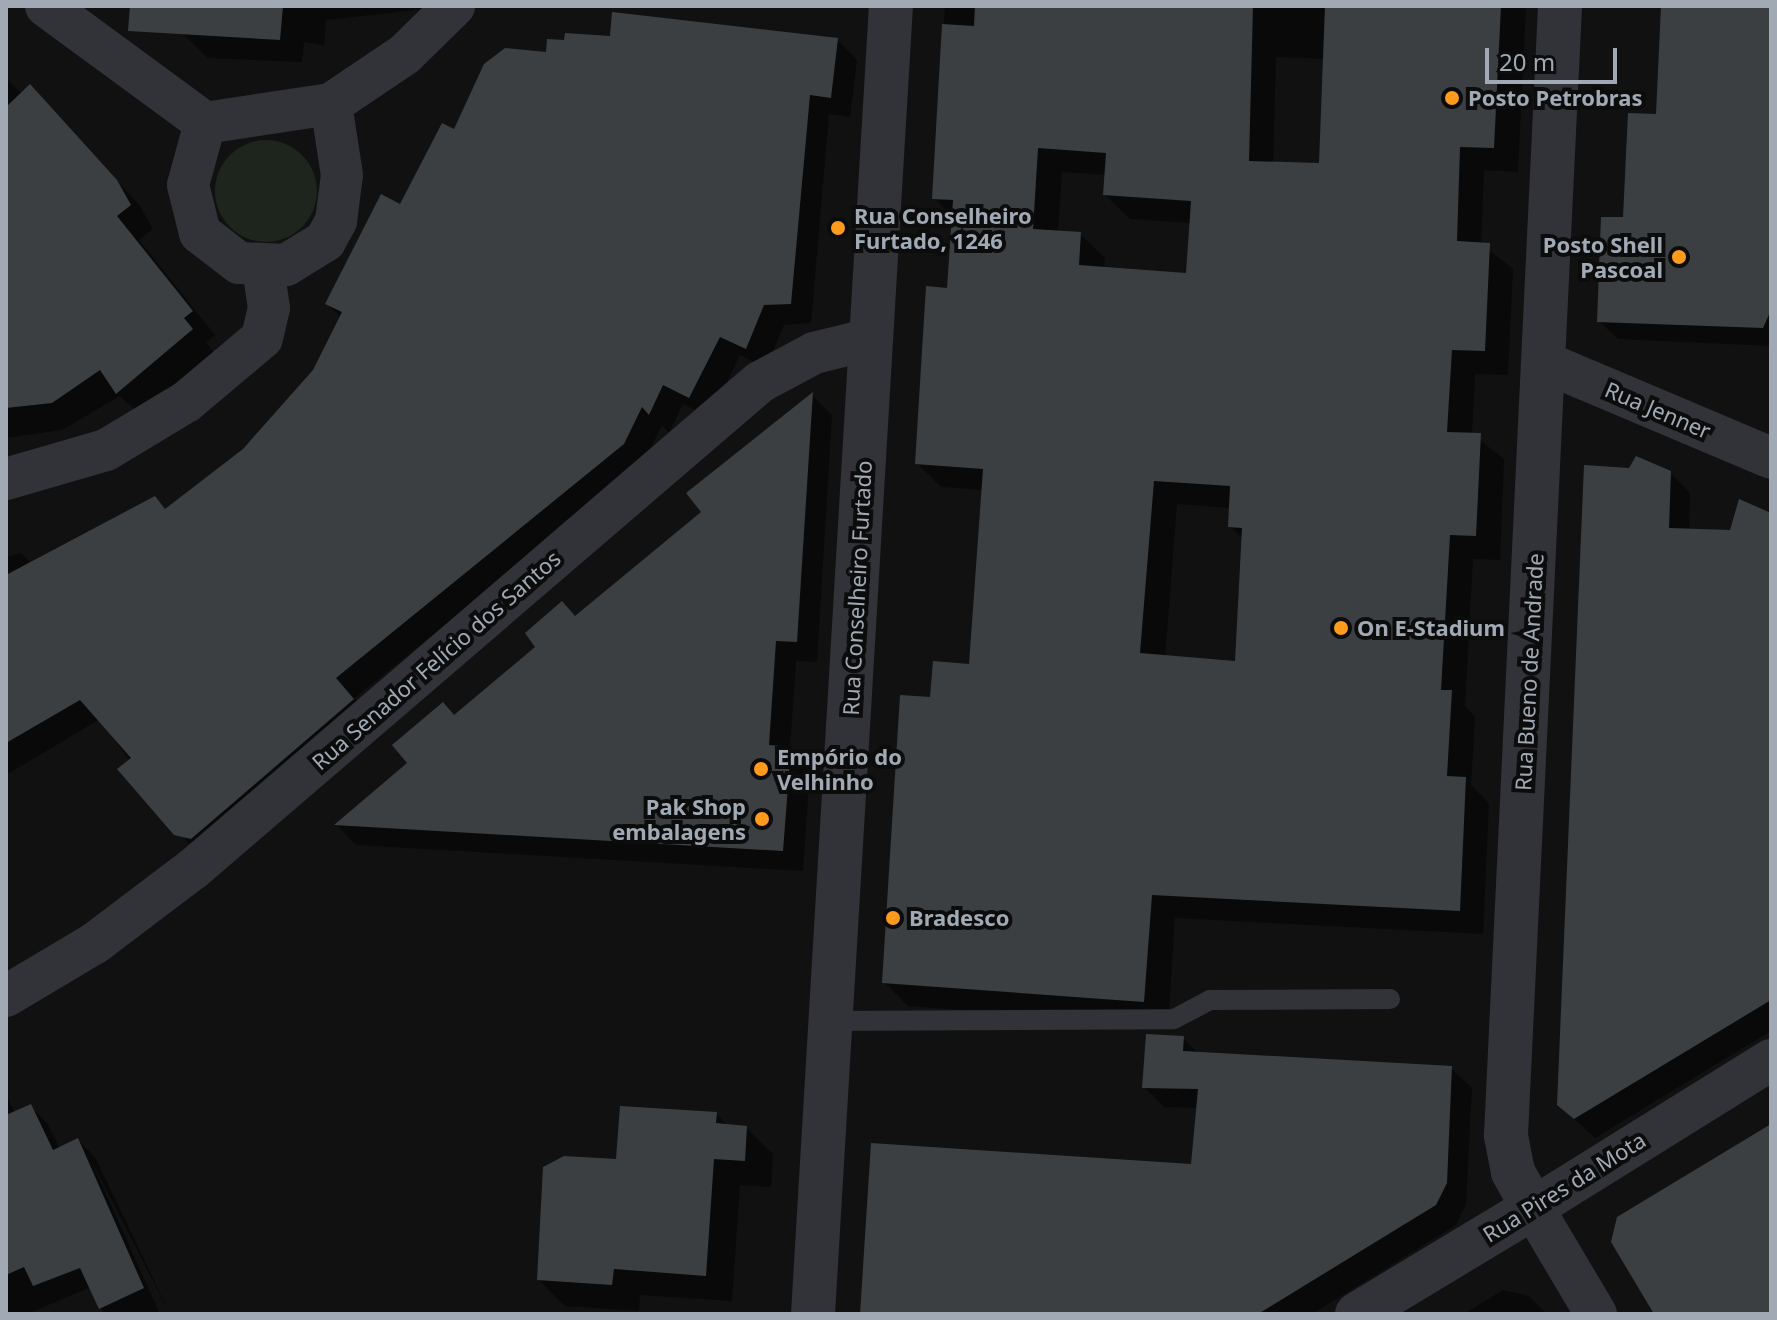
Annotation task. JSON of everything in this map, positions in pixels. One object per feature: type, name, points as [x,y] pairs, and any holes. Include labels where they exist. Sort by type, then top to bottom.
[{"type":"street","points":[[46,6],[205,123],[331,104],[405,54],[454,6]]},
{"type":"street","name":"Rua Conselheiro Furtado","points":[[813,1314],[891,6]]},
{"type":"street","name":"Rua Bueno de Andrade","points":[[1560,6],[1506,1135],[1513,1172],[1596,1314]]},
{"type":"street","points":[[205,123],[188,185],[195,222],[217,252],[263,268],[307,255],[336,221],[342,175],[331,104]]},
{"type":"street","points":[[6,479],[106,450],[186,402],[262,338],[269,308],[263,268]]},
{"type":"street","name":"Rua Senador Felício dos Santos","points":[[6,996],[95,943],[193,869],[760,382],[814,353],[871,339]]},
{"type":"street","name":"Rua Jenner","points":[[1544,362],[1771,458]]},
{"type":"street","name":"Rua Pires da Mota","points":[[1357,1314],[1771,1060]]},
{"type":"lane","points":[[831,1021],[1174,1019],[1210,1000],[1390,999]]},
{"type":"shaded area","points":[[266,140],[285,144],[302,155],[313,172],[317,191],[313,210],[302,227],[285,238],[266,242],[247,238],[230,227],[219,210],[215,191],[219,172],[230,155],[247,144]]},
{"type":"building","points":[[130,6],[283,6],[280,40],[128,31]]},
{"type":"building","points":[[975,6],[1253,6],[1249,161],[1319,163],[1325,6],[1501,6],[1494,148],[1460,147],[1457,241],[1490,243],[1485,351],[1452,350],[1447,432],[1481,433],[1476,536],[1450,535],[1441,690],[1452,690],[1447,776],[1466,777],[1460,911],[1152,895],[1144,1002],[882,983],[900,695],[930,697],[933,661],[969,664],[983,469],[915,464],[926,286],[947,288],[953,200],[932,199],[942,24],[974,26]],"holes":[[[1038,148],[1106,153],[1103,195],[1191,201],[1186,273],[1079,265],[1081,232],[1033,229]],[[1154,481],[1230,486],[1228,527],[1242,528],[1235,661],[1140,653]]]},
{"type":"building","points":[[1661,6],[1771,6],[1771,310],[1763,328],[1597,322],[1601,217],[1623,217],[1628,113],[1656,114]]},
{"type":"building","points":[[612,12],[838,38],[831,98],[810,95],[791,304],[764,305],[746,349],[720,337],[689,398],[663,385],[649,415],[642,407],[624,444],[336,678],[354,699],[191,839],[174,835],[117,769],[131,758],[80,700],[6,743],[6,575],[155,496],[165,509],[243,449],[313,370],[342,312],[325,304],[381,194],[400,204],[442,123],[454,129],[484,64],[505,48],[546,52],[547,39],[564,40],[565,33],[610,36]]},
{"type":"building","points":[[30,84],[117,180],[131,205],[117,216],[193,311],[184,318],[193,329],[116,394],[100,370],[52,403],[6,408],[6,107]]},
{"type":"building","points":[[813,392],[797,642],[776,641],[769,745],[791,747],[783,851],[334,825],[407,763],[392,745],[443,702],[454,715],[535,647],[525,633],[562,601],[575,616],[701,512],[686,493]]},
{"type":"building","points":[[1636,456],[1671,471],[1669,528],[1730,530],[1739,499],[1771,513],[1771,1000],[1574,1119],[1557,1105],[1584,465],[1629,468]]},
{"type":"building","points":[[1146,1034],[1184,1036],[1183,1051],[1452,1066],[1447,1183],[1436,1205],[1258,1314],[860,1314],[871,1143],[1191,1164],[1198,1089],[1142,1088]]},
{"type":"building","points":[[31,1104],[53,1150],[78,1138],[144,1288],[99,1309],[80,1268],[33,1286],[24,1267],[6,1275],[6,1115]]},
{"type":"building","points":[[620,1106],[717,1112],[716,1123],[747,1126],[745,1161],[714,1159],[706,1276],[614,1269],[612,1285],[537,1280],[543,1167],[564,1156],[616,1159]]},
{"type":"building","points":[[1771,1124],[1771,1314],[1654,1314],[1611,1242],[1617,1217]]},
{"type":"place","name":"Posto Petrobras","points":[[1452,98]]},
{"type":"place","name":"Rua Conselheiro Furtado, 1246","points":[[838,228]]},
{"type":"place","name":"Posto Shell Pascoal","points":[[1679,257]]},
{"type":"place","name":"On E-Stadium","points":[[1341,628]]},
{"type":"place","name":"Empório do Velhinho","points":[[761,769]]},
{"type":"place","name":"Pak Shop embalagens","points":[[762,819]]},
{"type":"place","name":"Bradesco","points":[[893,918]]}]
